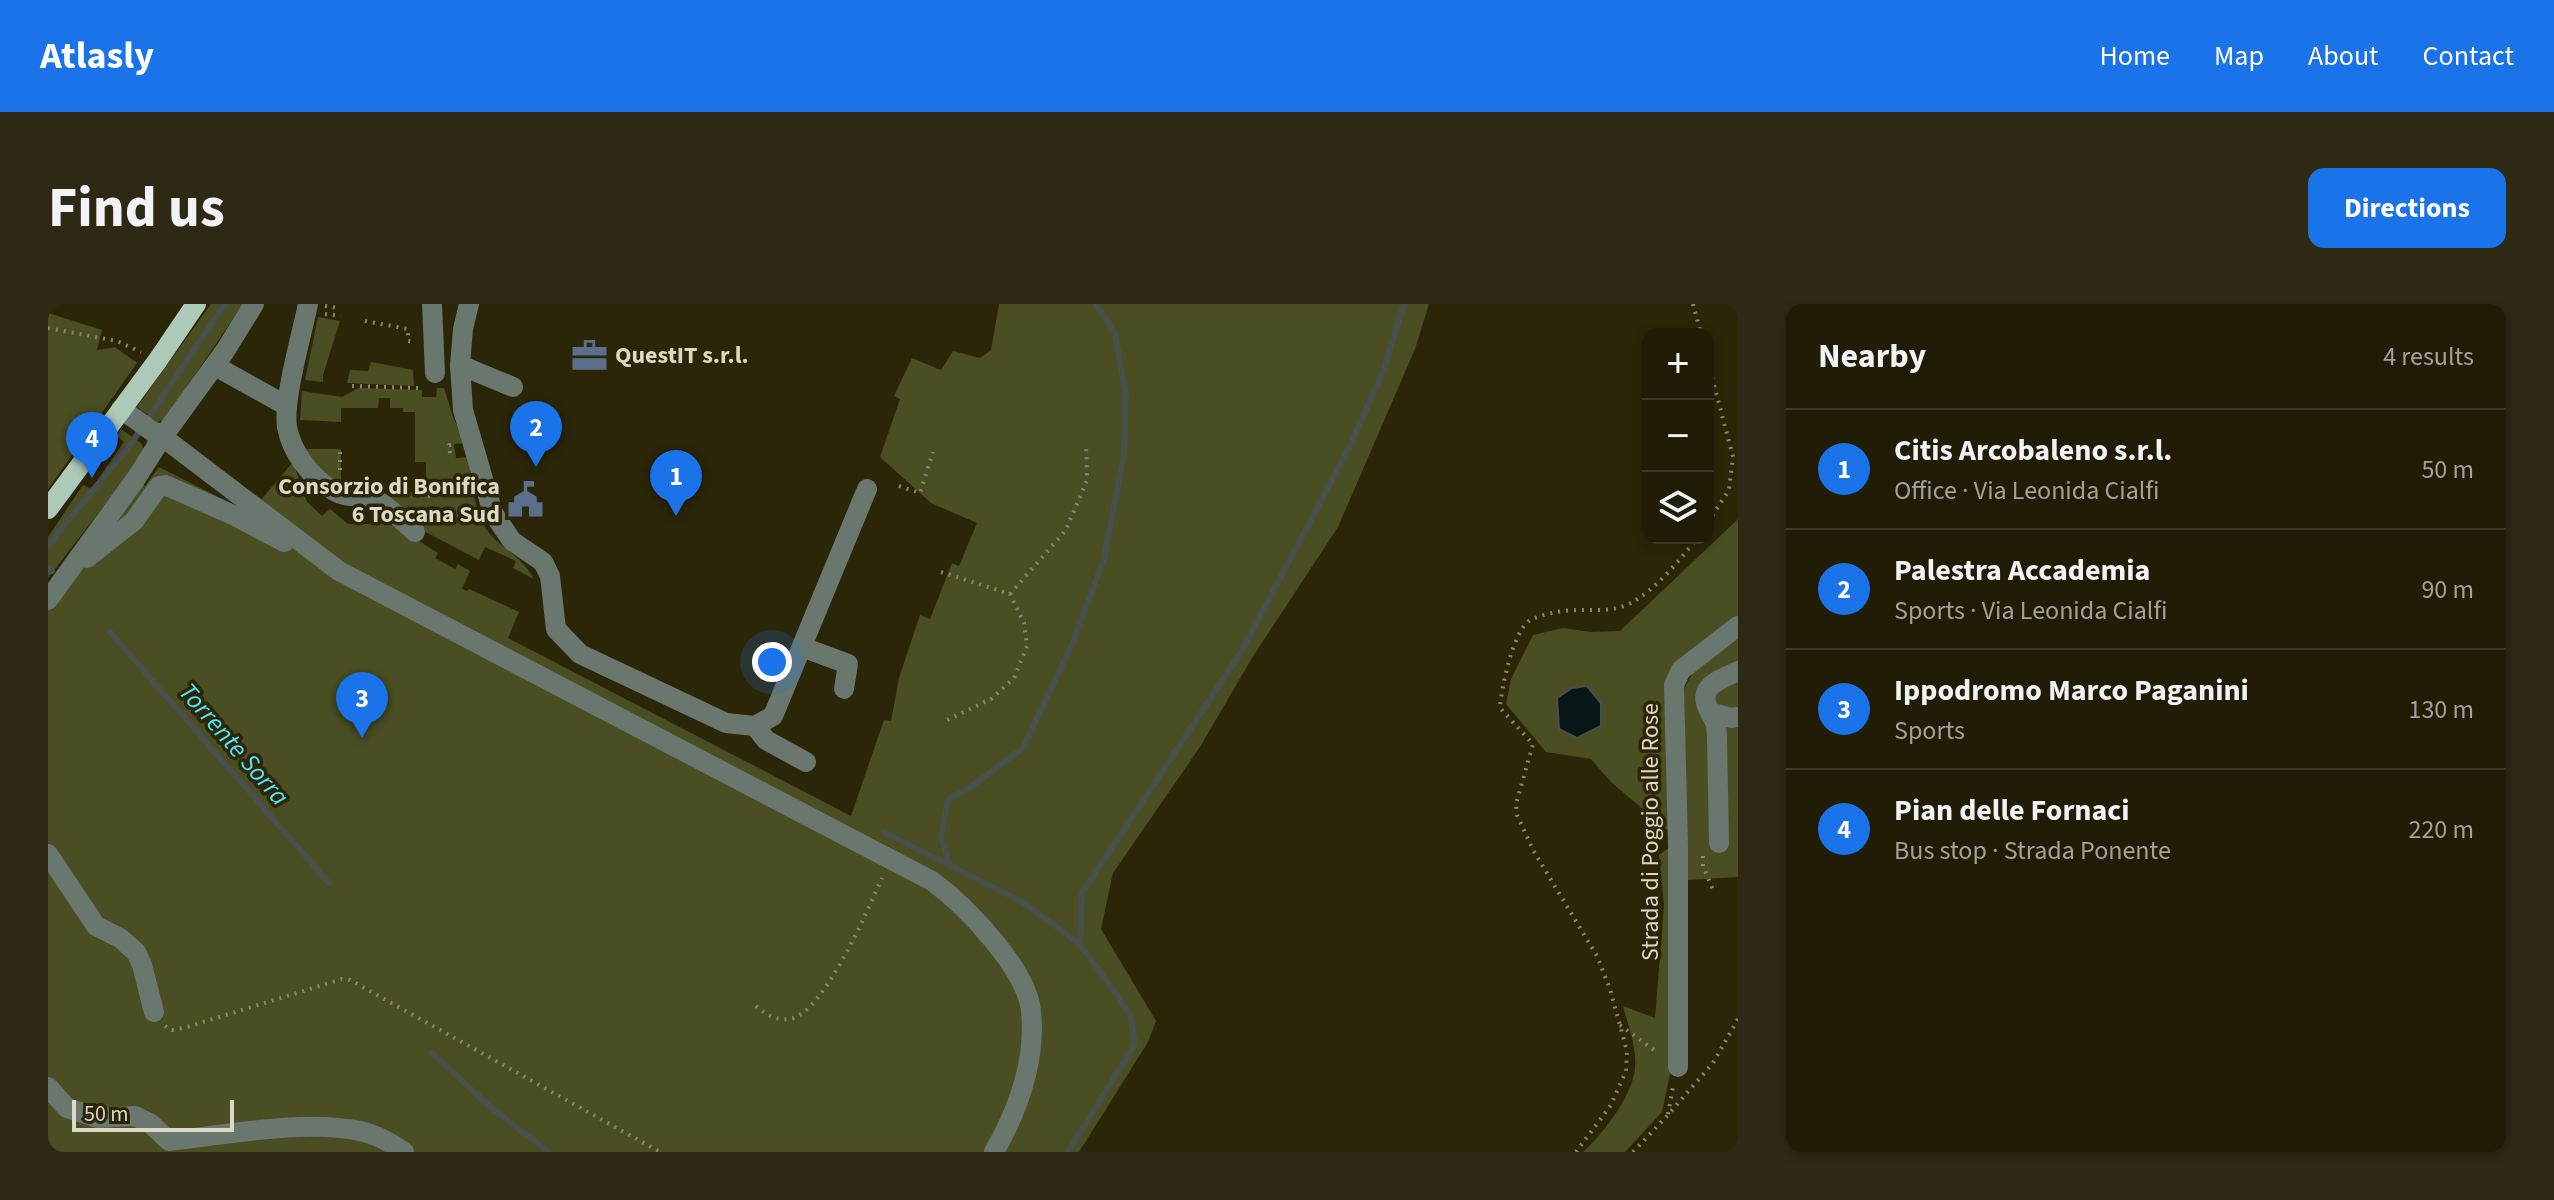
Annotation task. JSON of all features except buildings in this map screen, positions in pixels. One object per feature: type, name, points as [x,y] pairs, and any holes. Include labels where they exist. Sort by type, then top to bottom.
[{"type":"main road","points":[[48,509],[126,413],[196,304]]},
{"type":"street","points":[[156,433],[167,432],[215,366],[254,304]]},
{"type":"street","points":[[308,304],[287,406],[287,426],[292,444],[302,462],[319,480],[344,496],[377,501],[415,532]]},
{"type":"street","points":[[432,304],[435,373]]},
{"type":"street","points":[[469,304],[460,365],[463,410],[493,513],[512,541],[543,562],[550,576],[556,629],[580,654],[726,723],[755,726],[773,716],[867,489]]},
{"type":"street","points":[[460,365],[513,387]]},
{"type":"street","points":[[215,366],[287,406]]},
{"type":"street","points":[[126,413],[339,571]]},
{"type":"street","points":[[48,600],[156,447],[156,433]]},
{"type":"street","points":[[69,574],[134,521],[159,486],[165,485],[233,515],[932,881],[956,899],[987,931],[1025,987],[1032,1009],[1026,1074],[1006,1132],[994,1152]]},
{"type":"street","name":"Strada di Poggio alle Rose","points":[[1678,1067],[1674,685],[1681,670],[1738,626]]},
{"type":"street","points":[[802,647],[848,664],[844,689]]},
{"type":"street","points":[[1719,843],[1716,724],[1704,702],[1706,690],[1738,671]]},
{"type":"street","points":[[1710,712],[1738,717]]},
{"type":"street","points":[[755,726],[766,740],[806,762]]},
{"type":"street","points":[[48,854],[96,926],[120,938],[136,952],[154,1012]]},
{"type":"street","points":[[48,1087],[67,1108],[98,1118],[135,1116],[151,1124],[169,1141],[314,1126],[361,1131],[404,1152]]},
{"type":"path","points":[[1693,304],[1699,328]]},
{"type":"path","points":[[365,321],[408,329],[408,338]]},
{"type":"path","points":[[48,328],[117,341],[158,360]]},
{"type":"path","points":[[352,386],[419,388],[419,373],[435,373]]},
{"type":"path","points":[[1714,385],[1733,457],[1729,490],[1714,513]]},
{"type":"path","points":[[1010,594],[1066,530],[1087,480],[1086,444]]},
{"type":"path","points":[[899,486],[920,493],[933,452]]},
{"type":"path","points":[[1576,1152],[1611,1105],[1626,1071],[1627,1051],[1610,989],[1597,956],[1533,850],[1517,815],[1516,804],[1533,744],[1500,708],[1501,695],[1517,636],[1528,622],[1564,611],[1605,611],[1632,603],[1677,565],[1693,544]]},
{"type":"path","points":[[941,572],[1010,594],[1024,623],[1027,646],[1014,678],[991,699],[945,721]]},
{"type":"path","points":[[756,1006],[764,1014],[775,1018],[790,1019],[804,1013],[841,962],[891,860]]},
{"type":"path","points":[[154,1012],[160,1023],[172,1030],[342,979],[350,980],[660,1152]]},
{"type":"path","points":[[1633,1152],[1713,1063],[1738,1019]]},
{"type":"path","points":[[1620,1025],[1678,1067],[1667,1116]]},
{"type":"green space","points":[[211,304],[243,304],[165,419],[157,422],[137,407]]},
{"type":"green space","points":[[999,304],[1429,304],[1415,349],[1338,527],[1252,658],[1200,747],[1113,873],[1101,929],[1156,1021],[1148,1042],[1079,1152],[48,1152],[48,588],[113,494],[48,578],[48,537],[83,485],[91,489],[124,442],[117,436],[121,429],[142,444],[143,449],[127,474],[145,486],[159,467],[250,513],[293,462],[307,502],[322,516],[330,509],[348,524],[375,524],[374,504],[411,536],[438,553],[435,558],[455,569],[458,564],[470,571],[462,589],[469,589],[519,612],[508,638],[851,816],[884,720],[891,721],[899,678],[920,615],[930,619],[952,563],[959,566],[977,523],[931,503],[880,457],[900,399],[894,396],[912,358],[941,370],[953,351],[980,358],[991,350]]},
{"type":"green space","points":[[48,313],[102,330],[97,350],[115,347],[137,363],[48,489]]},
{"type":"green space","points":[[318,317],[340,321],[323,382],[305,380]]},
{"type":"green space","points":[[371,362],[413,370],[414,386],[347,383],[350,370],[368,371]]},
{"type":"green space","points":[[359,388],[422,390],[422,397],[436,397],[437,388],[444,388],[465,443],[454,444],[456,458],[468,457],[474,497],[484,526],[534,579],[513,568],[516,561],[485,547],[479,560],[418,528],[390,507],[389,487],[400,487],[400,492],[432,492],[432,480],[426,479],[426,462],[415,462],[415,412],[390,408],[390,398],[379,398],[378,408],[341,408],[341,422],[300,420],[302,391],[342,397]]},
{"type":"green space","points":[[300,449],[341,449],[341,490]]},
{"type":"green space","points":[[1738,519],[1738,618],[1677,664],[1672,834],[1611,782],[1591,759],[1546,752],[1506,704],[1511,679],[1533,635],[1563,628],[1591,632],[1620,631]]},
{"type":"green space","points":[[1738,639],[1738,877],[1687,880],[1684,689],[1693,672]]},
{"type":"green space","points":[[1667,849],[1672,855],[1671,1069],[1662,1112],[1625,1152],[1583,1152],[1616,1113],[1633,1079],[1635,1052],[1623,1006],[1655,1018],[1664,905],[1659,855]]},
{"type":"shaded area","points":[[1587,686],[1601,703],[1601,726],[1577,738],[1559,729],[1557,698],[1572,688]]},
{"type":"waterway","points":[[48,545],[131,444],[225,304]]},
{"type":"waterway","points":[[950,866],[941,836],[948,800],[1023,748],[1073,642],[1104,559],[1124,454],[1126,396],[1115,334],[1096,304]]},
{"type":"waterway","points":[[1068,1152],[1135,1044],[1130,1014],[1080,944],[1082,893],[1241,652],[1349,448],[1383,372],[1404,304]]},
{"type":"waterway","name":"Torrente Sorra","points":[[48,568],[52,571]]},
{"type":"waterway","name":"Torrente Sorra","points":[[110,632],[329,883]]},
{"type":"waterway","points":[[884,832],[1021,901],[1080,944]]},
{"type":"waterway","name":"Torrente Sorra","points":[[432,1053],[495,1111],[549,1152]]},
{"type":"place","name":"QuestIT s.r.l.","points":[[589,355]]},
{"type":"place","name":"Palestra Accademia","points":[[536,467]]},
{"type":"place","name":"Pian delle Fornaci","points":[[92,478]]},
{"type":"place","name":"Consorzio di Bonifica 6 Toscana Sud","points":[[526,500]]},
{"type":"place","name":"Citis Arcobaleno s.r.l.","points":[[676,516]]},
{"type":"place","name":"Ippodromo Marco Paganini","points":[[362,738]]}]
